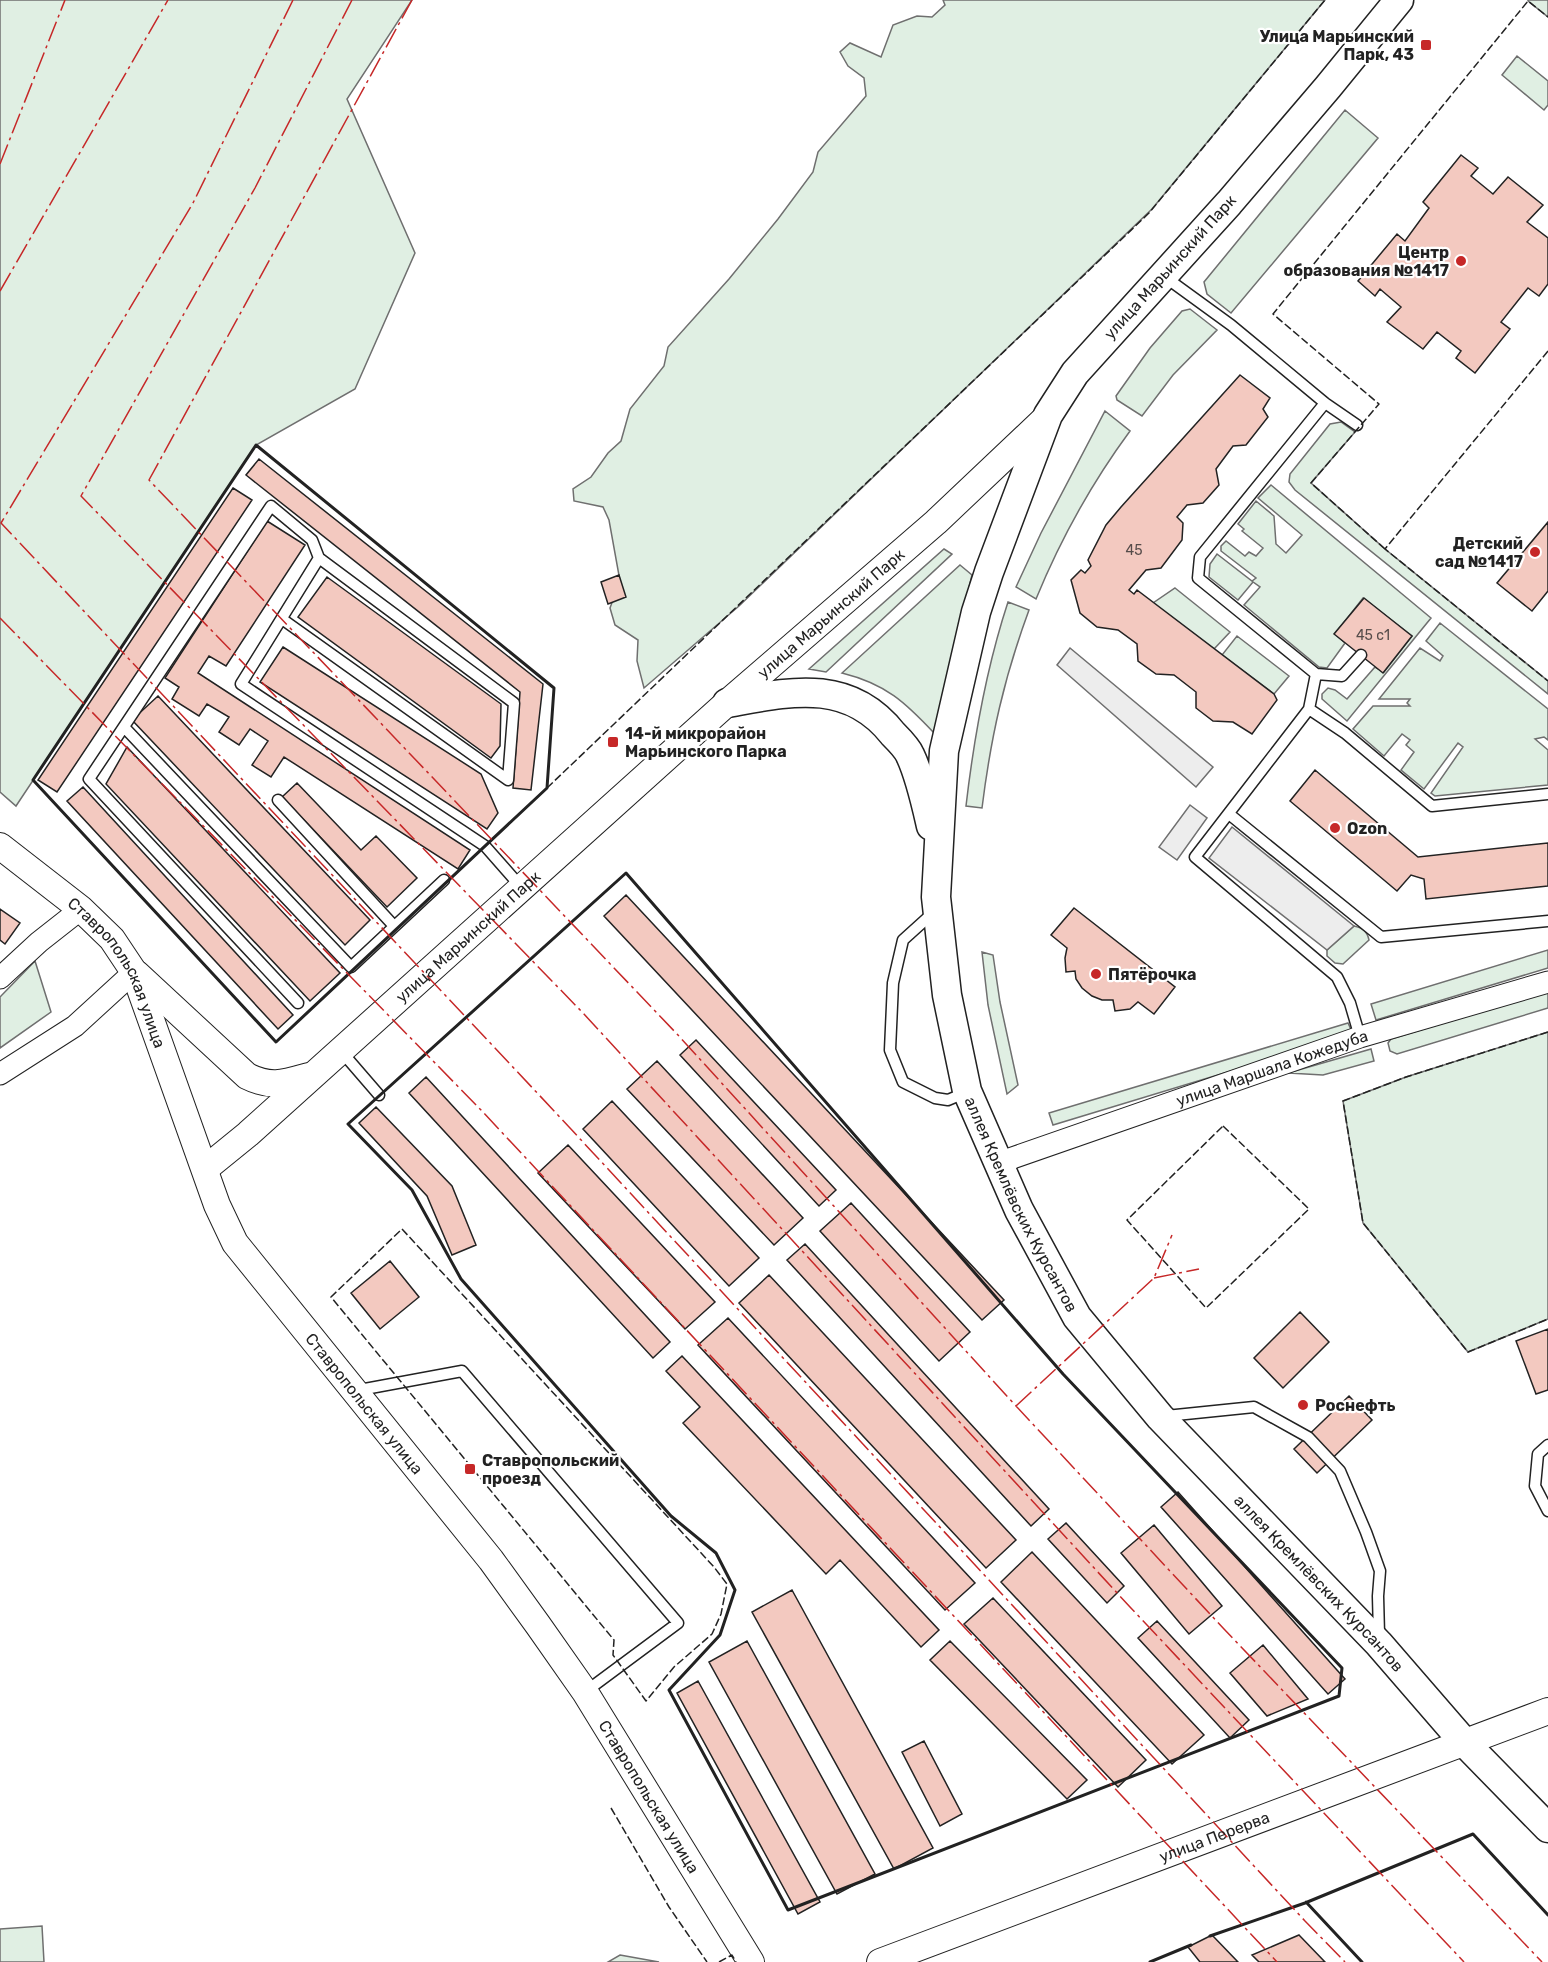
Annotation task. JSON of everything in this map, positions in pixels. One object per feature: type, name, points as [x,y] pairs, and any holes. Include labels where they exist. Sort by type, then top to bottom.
[{"type":"main road","name":"улица Марьинский Парк","points":[[1048,415],[1075,373],[1229,203],[1328,87],[1398,0]]},
{"type":"main road","name":"аллея Кремлёвских Курсантов","points":[[1048,415],[976,612],[944,751],[937,852],[937,910],[947,995],[967,1091],[1019,1210],[1077,1317],[1160,1417],[1379,1644],[1463,1741],[1548,1828]]},
{"type":"main road","points":[[727,703],[772,695],[812,693],[830,694],[858,702],[886,724],[910,754],[926,805],[937,852]]},
{"type":"street","name":"улица Марьинский Парк","points":[[205,1169],[341,1051],[727,703],[936,522],[1048,415]]},
{"type":"street","name":"Ставропольская улица","points":[[0,846],[81,909],[112,939],[134,972],[217,1205],[235,1243],[491,1560],[585,1692],[751,1962]]},
{"type":"street","points":[[0,978],[39,942],[81,909]]},
{"type":"street","points":[[0,1074],[75,1026],[134,972],[247,1076],[261,1083],[282,1084],[315,1074]]},
{"type":"street","name":"улица Маршала Кожедуба","points":[[998,1163],[1360,1036],[1548,982]]},
{"type":"street","name":"улица Перерва","points":[[880,1962],[1463,1741],[1548,1711]]},
{"type":"lane","points":[[1162,275],[1231,325],[1325,403],[1356,425]]},
{"type":"lane","points":[[1325,403],[1200,557],[1198,578],[1316,674],[1342,676],[1361,655]]},
{"type":"lane","points":[[282,619],[508,780],[513,703],[319,558],[312,540],[271,507],[89,779],[298,1003]]},
{"type":"lane","points":[[319,558],[242,684],[485,846],[522,888]]},
{"type":"lane","points":[[1316,674],[1310,709],[1195,857],[1337,977],[1350,1003],[1360,1036]]},
{"type":"lane","points":[[1310,709],[1345,733],[1432,806],[1548,794]]},
{"type":"lane","points":[[124,727],[351,967],[444,880]]},
{"type":"lane","points":[[278,800],[394,926]]},
{"type":"lane","points":[[1229,814],[1381,938],[1548,921]]},
{"type":"lane","points":[[937,910],[903,940],[893,983],[890,1050],[903,1082],[935,1098],[948,1100],[967,1091]]},
{"type":"lane","points":[[341,1051],[379,1095]]},
{"type":"lane","points":[[354,1391],[462,1371],[678,1623],[585,1692]]},
{"type":"lane","points":[[1160,1417],[1254,1407],[1308,1437],[1316,1445],[1340,1471],[1380,1571],[1379,1644]]},
{"type":"lane","points":[[1548,1445],[1538,1454],[1535,1486],[1548,1511]]},
{"type":"green space","points":[[0,0],[412,0],[347,99],[415,253],[355,389],[256,445],[16,806],[0,792]]},
{"type":"green space","points":[[943,0],[1325,0],[1152,209],[739,606],[644,688],[637,661],[638,640],[615,625],[610,608],[620,581],[609,520],[603,507],[574,501],[573,489],[591,477],[608,453],[621,441],[630,409],[664,366],[668,347],[729,279],[778,219],[813,172],[818,152],[866,96],[864,78],[848,66],[840,52],[850,43],[881,57],[893,25],[917,16],[932,17],[945,5]]},
{"type":"green space","points":[[1528,0],[1548,0],[1548,17],[1528,1]]},
{"type":"green space","points":[[1517,56],[1548,81],[1548,105],[1544,110],[1502,75]]},
{"type":"green space","points":[[1345,110],[1378,138],[1231,313],[1207,294],[1204,282]]},
{"type":"green space","points":[[1190,309],[1217,330],[1173,375],[1142,416],[1117,400],[1116,396],[1150,348],[1182,311]]},
{"type":"green space","points":[[1105,411],[1130,431],[1102,471],[1078,512],[1036,599],[1016,587],[1041,533]]},
{"type":"green space","points":[[1341,422],[1355,432],[1311,483],[1385,549],[1548,681],[1548,694],[1295,490],[1289,482],[1290,474],[1330,424]]},
{"type":"green space","points":[[1271,485],[1431,618],[1347,721],[1322,699],[1322,694],[1328,688],[1347,699],[1375,667],[1384,672],[1412,636],[1363,598],[1335,634],[1345,643],[1327,668],[1319,667],[1244,605],[1260,587],[1253,582],[1238,600],[1209,577],[1210,564],[1217,554],[1252,581],[1256,578],[1221,551],[1221,546],[1226,541],[1245,556],[1249,552],[1256,556],[1263,548],[1242,531],[1244,529],[1238,524],[1256,501],[1274,516],[1276,544],[1286,553],[1302,535],[1258,498]]},
{"type":"green space","points":[[944,549],[952,554],[826,672],[809,669]]},
{"type":"green space","points":[[960,565],[972,575],[935,734],[894,696],[871,683],[842,673]]},
{"type":"green space","points":[[1175,588],[1230,632],[1214,649],[1153,603]]},
{"type":"green space","points":[[1008,602],[1029,610],[1012,660],[1000,708],[982,808],[966,806],[982,703],[993,652]]},
{"type":"green space","points":[[1440,623],[1548,709],[1548,740],[1544,737],[1535,739],[1548,750],[1548,785],[1435,796],[1431,793],[1463,747],[1458,743],[1424,789],[1401,770],[1414,752],[1406,745],[1410,740],[1402,734],[1384,756],[1353,729],[1373,706],[1410,706],[1407,703],[1410,699],[1379,699],[1420,648],[1440,661],[1443,656],[1426,641]]},
{"type":"green space","points":[[1237,636],[1289,676],[1274,694],[1222,655]]},
{"type":"green space","points":[[1354,926],[1364,930],[1369,940],[1343,964],[1335,963],[1327,956],[1327,950]]},
{"type":"green space","points":[[1548,950],[1548,968],[1376,1020],[1371,1004]]},
{"type":"green space","points":[[982,952],[993,955],[1000,1002],[1018,1085],[1007,1094],[988,1005]]},
{"type":"green space","points":[[35,961],[51,1012],[0,1048],[0,997]]},
{"type":"green space","points":[[1548,991],[1548,1008],[1397,1054],[1390,1051],[1388,1043],[1391,1039]]},
{"type":"green space","points":[[1348,1023],[1353,1034],[1053,1125],[1049,1113]]},
{"type":"green space","points":[[1548,1032],[1548,1319],[1468,1352],[1363,1223],[1343,1101],[1406,1077]]},
{"type":"green space","points":[[1371,1049],[1374,1061],[1323,1075],[1288,1073]]},
{"type":"green space","points":[[42,1926],[44,1962],[0,1962],[0,1929]]},
{"type":"green space","points":[[620,1955],[659,1962],[608,1962]]},
{"type":"shaded area","points":[[1070,648],[1213,767],[1196,787],[1057,665]]},
{"type":"shaded area","points":[[1190,805],[1207,818],[1177,860],[1159,847]]},
{"type":"shaded area","points":[[1232,827],[1354,926],[1327,950],[1209,858]]},
{"type":"building","name":"Центр образования №1417","points":[[1461,155],[1478,168],[1471,176],[1493,194],[1508,177],[1543,205],[1527,222],[1548,238],[1548,284],[1539,296],[1528,288],[1501,322],[1510,329],[1475,373],[1456,358],[1461,351],[1437,332],[1423,349],[1387,322],[1401,307],[1380,289],[1375,296],[1358,281],[1397,234],[1405,241],[1429,208],[1423,202]]},
{"type":"building","points":[[1240,375],[1270,398],[1263,409],[1268,417],[1246,445],[1233,446],[1216,469],[1219,485],[1203,503],[1187,505],[1177,517],[1183,523],[1182,540],[1161,568],[1146,570],[1129,590],[1134,594],[1137,590],[1274,694],[1277,700],[1252,734],[1233,722],[1213,721],[1196,708],[1196,692],[1174,675],[1156,674],[1138,661],[1137,644],[1118,630],[1097,627],[1080,613],[1071,580],[1081,570],[1085,573],[1091,566],[1088,560],[1106,525]]},
{"type":"building","points":[[259,459],[543,684],[531,790],[513,788],[520,692],[246,475]]},
{"type":"building","points":[[233,488],[252,500],[57,792],[38,780]]},
{"type":"building","points":[[267,521],[305,545],[226,666],[209,656],[198,673],[470,850],[458,869],[284,757],[271,777],[252,765],[268,741],[250,729],[239,745],[219,732],[229,717],[207,704],[199,716],[172,699],[179,687],[165,678]]},
{"type":"building","name":"Детский сад №1417","points":[[1548,522],[1548,591],[1532,611],[1497,583]]},
{"type":"building","points":[[619,575],[626,597],[608,604],[601,582]]},
{"type":"building","points":[[327,577],[501,704],[500,746],[491,758],[298,617]]},
{"type":"building","points":[[1364,598],[1412,636],[1383,673],[1334,634]]},
{"type":"building","points":[[283,647],[481,774],[498,813],[487,829],[260,682]]},
{"type":"building","points":[[158,696],[370,920],[345,945],[132,720]]},
{"type":"building","points":[[127,747],[340,973],[310,1001],[106,784]]},
{"type":"building","points":[[1315,770],[1418,857],[1548,843],[1548,886],[1426,899],[1424,879],[1411,875],[1397,891],[1290,801]]},
{"type":"building","points":[[297,783],[361,850],[376,836],[417,878],[387,907],[282,797]]},
{"type":"building","points":[[83,787],[293,1015],[278,1029],[67,801]]},
{"type":"building","points":[[626,895],[1004,1300],[982,1320],[604,916]]},
{"type":"building","points":[[1074,908],[1175,987],[1154,1014],[1138,1002],[1130,1009],[1115,1011],[1113,1000],[1102,1000],[1092,996],[1082,988],[1076,979],[1075,971],[1066,972],[1067,948],[1051,935]]},
{"type":"building","points":[[0,909],[20,923],[5,944],[0,940]]},
{"type":"building","points":[[696,1040],[836,1190],[819,1206],[680,1055]]},
{"type":"building","points":[[657,1061],[803,1218],[774,1245],[627,1089]]},
{"type":"building","points":[[426,1077],[670,1342],[653,1358],[409,1093]]},
{"type":"building","points":[[612,1101],[759,1258],[729,1286],[583,1129]]},
{"type":"building","points":[[376,1107],[452,1186],[476,1245],[452,1255],[427,1196],[359,1123]]},
{"type":"building","points":[[568,1145],[715,1302],[685,1329],[538,1173]]},
{"type":"building","points":[[851,1203],[970,1332],[939,1361],[820,1231]]},
{"type":"building","points":[[805,1244],[1049,1509],[1031,1526],[787,1260]]},
{"type":"building","points":[[390,1261],[419,1297],[380,1329],[351,1293]]},
{"type":"building","points":[[769,1275],[1016,1540],[986,1568],[739,1303]]},
{"type":"building","points":[[1300,1312],[1329,1342],[1283,1388],[1254,1358]]},
{"type":"building","points":[[728,1318],[975,1583],[945,1610],[698,1345]]},
{"type":"building","points":[[1548,1329],[1548,1390],[1536,1394],[1516,1341]]},
{"type":"building","points":[[682,1356],[939,1630],[921,1647],[840,1560],[826,1574],[683,1423],[700,1407],[666,1371]]},
{"type":"building","points":[[1349,1396],[1372,1420],[1317,1473],[1294,1449]]},
{"type":"building","points":[[1178,1492],[1345,1679],[1328,1694],[1161,1507]]},
{"type":"building","points":[[1066,1523],[1124,1586],[1107,1603],[1048,1539]]},
{"type":"building","points":[[1154,1525],[1222,1606],[1189,1634],[1121,1553]]},
{"type":"building","points":[[1032,1552],[1204,1735],[1172,1764],[1001,1582]]},
{"type":"building","points":[[792,1590],[933,1848],[894,1869],[752,1612]]},
{"type":"building","points":[[993,1598],[1146,1760],[1118,1787],[964,1624]]},
{"type":"building","points":[[1157,1621],[1249,1720],[1230,1738],[1138,1638]]},
{"type":"building","points":[[747,1641],[875,1874],[837,1894],[709,1662]]},
{"type":"building","points":[[950,1641],[1087,1780],[1067,1799],[930,1660]]},
{"type":"building","points":[[1263,1645],[1308,1699],[1267,1716],[1230,1673]]},
{"type":"building","points":[[698,1681],[820,1902],[798,1914],[677,1693]]},
{"type":"building","points":[[924,1741],[962,1814],[940,1826],[902,1752]]},
{"type":"building","points":[[1212,1935],[1238,1962],[1200,1962],[1188,1947]]},
{"type":"building","points":[[1299,1935],[1325,1962],[1259,1962],[1252,1955]]},
{"type":"fence","points":[[547,788],[1149,213],[1325,0]]},
{"type":"fence","points":[[1385,549],[1311,483],[1379,404],[1273,314],[1528,1],[1548,17]]},
{"type":"fence","points":[[1548,351],[1385,549],[1548,681]]},
{"type":"fence","points":[[1548,1032],[1406,1077],[1343,1101],[1363,1223],[1468,1352],[1548,1319]]},
{"type":"fence","points":[[1223,1126],[1309,1209],[1206,1308],[1127,1220],[1223,1126]]},
{"type":"fence","points":[[402,1229],[714,1567],[727,1584],[721,1614],[712,1634],[674,1667],[646,1701],[613,1655],[614,1640],[331,1297],[402,1229]]},
{"type":"fence","points":[[611,1808],[669,1907],[707,1962]]},
{"type":"fence","points":[[719,1962],[732,1955],[736,1962]]},
{"type":"wall","points":[[256,445],[554,688],[547,788],[276,1042],[33,780],[256,445]]},
{"type":"wall","points":[[626,873],[1063,1374],[1342,1668],[1339,1696],[788,1910],[669,1690],[720,1635],[735,1590],[716,1553],[671,1516],[461,1279],[412,1190],[348,1124],[626,873]]},
{"type":"wall","points":[[1210,1936],[1305,1903],[1473,1834],[1548,1915]]},
{"type":"wall","points":[[1306,1902],[1362,1962]]},
{"type":"wall","points":[[1150,1962],[1191,1945]]},
{"type":"power","points":[[0,164],[65,0]]},
{"type":"power","points":[[0,291],[168,0]]},
{"type":"power","points":[[293,0],[193,203],[1,523],[557,1114],[1345,1962]]},
{"type":"power","points":[[352,0],[255,188],[81,496],[583,1013],[1130,1607],[1464,1962]]},
{"type":"power","points":[[412,0],[149,480],[677,1034],[1016,1406],[1224,1629],[1542,1962]]},
{"type":"power","points":[[0,618],[481,1110],[1277,1962]]},
{"type":"power","points":[[1016,1406],[1154,1278],[1172,1235]]},
{"type":"power","points":[[1154,1278],[1199,1269]]},
{"type":"place","name":"Улица Марьинский Парк, 43","points":[[1426,45]]},
{"type":"place","name":"Центр образования №1417","points":[[1461,261]]},
{"type":"place","name":"Детский сад №1417","points":[[1535,552]]},
{"type":"place","name":"14-й микрорайон Марьинского Парка","points":[[613,742]]},
{"type":"place","name":"Ozon","points":[[1335,828]]},
{"type":"place","name":"Пятёрочка","points":[[1096,974]]},
{"type":"place","name":"Роснефть","points":[[1303,1405]]},
{"type":"place","name":"Ставропольский проезд","points":[[470,1469]]}]
